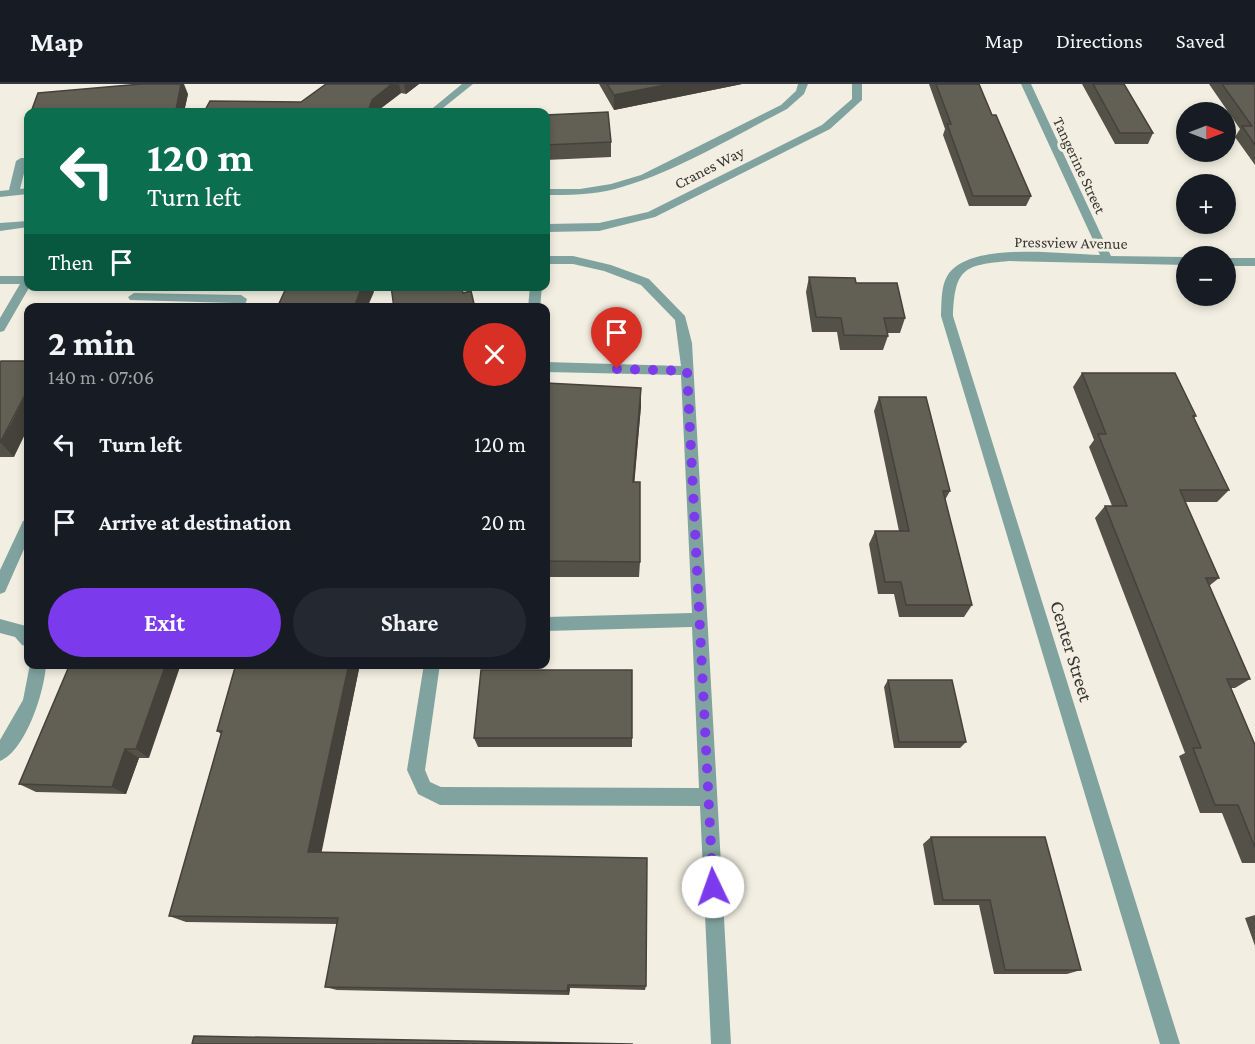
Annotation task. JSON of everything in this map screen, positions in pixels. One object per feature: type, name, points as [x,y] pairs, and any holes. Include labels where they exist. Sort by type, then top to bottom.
[{"type":"street","points":[[438,108],[468,84]]},
{"type":"street","name":"Cranes Way","points":[[550,192],[580,192],[612,187],[645,177],[784,107],[801,92],[803,84]]},
{"type":"street","name":"Cranes Way","points":[[550,228],[599,226],[651,215],[826,127],[857,100],[857,84]]},
{"type":"street","name":"Tangerine Street","points":[[1026,84],[1107,259]]},
{"type":"street","points":[[14,192],[21,161],[24,161]]},
{"type":"street","points":[[0,194],[24,191]]},
{"type":"street","points":[[0,227],[24,224]]},
{"type":"street","name":"Pressview Avenue","points":[[957,271],[978,260],[1009,257],[1176,261]]},
{"type":"street","points":[[550,260],[573,260],[607,268],[645,282],[681,319],[686,342],[721,1044]]},
{"type":"street","points":[[1236,262],[1255,262]]},
{"type":"street","name":"Center Street","points":[[957,271],[948,288],[947,316],[1170,1044]]},
{"type":"street","points":[[0,280],[24,280]]},
{"type":"street","points":[[0,328],[24,287]]},
{"type":"street","points":[[134,297],[241,299],[240,303]]},
{"type":"street","points":[[550,367],[687,371]]},
{"type":"street","points":[[0,587],[24,534]]},
{"type":"street","points":[[550,624],[700,620]]},
{"type":"street","points":[[0,626],[20,632],[24,636]]},
{"type":"street","points":[[0,753],[12,736],[33,693],[37,669]]},
{"type":"street","points":[[431,669],[416,770],[424,788],[441,796],[708,797]]},
{"type":"building","points":[[141,84],[181,84],[176,108],[32,108],[38,93]]},
{"type":"building","points":[[326,84],[392,84],[372,100],[369,108],[206,108],[210,101],[301,102]]},
{"type":"building","points":[[607,84],[670,84],[614,95]]},
{"type":"building","points":[[936,84],[979,84],[992,115],[996,115],[1031,196],[973,196],[947,124],[951,124]]},
{"type":"building","points":[[1093,84],[1124,84],[1153,133],[1120,133]]},
{"type":"building","points":[[1222,84],[1255,84],[1255,145],[1242,126],[1252,126]]},
{"type":"building","points":[[608,112],[611,142],[550,145],[550,115]]},
{"type":"building","points":[[809,277],[855,278],[856,283],[897,283],[905,318],[884,318],[888,336],[844,335],[841,318],[816,317]]},
{"type":"building","points":[[285,291],[360,291],[356,303],[279,303]]},
{"type":"building","points":[[392,291],[462,291],[463,293],[471,291],[474,303],[393,303]]},
{"type":"building","points":[[1,361],[24,361],[24,397],[0,443]]},
{"type":"building","points":[[1082,373],[1175,373],[1229,490],[1180,490],[1219,578],[1206,578],[1250,679],[1227,679],[1255,745],[1255,848],[1238,805],[1215,805],[1193,748],[1201,748],[1105,506],[1127,506],[1098,434],[1106,434]]},
{"type":"building","points":[[550,383],[641,388],[633,482],[640,482],[640,562],[550,561]]},
{"type":"building","points":[[879,397],[926,397],[950,491],[943,491],[972,605],[906,605],[901,582],[885,582],[875,531],[909,531]]},
{"type":"building","points":[[68,669],[164,669],[136,749],[125,749],[112,787],[19,784]]},
{"type":"building","points":[[235,669],[348,669],[308,852],[647,858],[646,986],[568,985],[567,991],[325,987],[338,918],[169,916],[222,731],[217,731]]},
{"type":"building","points":[[481,670],[632,670],[632,738],[474,738]]},
{"type":"building","points":[[888,680],[952,680],[966,742],[899,742]]},
{"type":"building","points":[[931,837],[1045,837],[1081,970],[1005,970],[990,900],[943,900]]},
{"type":"building","points":[[194,1036],[633,1044],[192,1044]]},
{"type":"route","points":[[617,369],[687,371],[713,887]]}]
